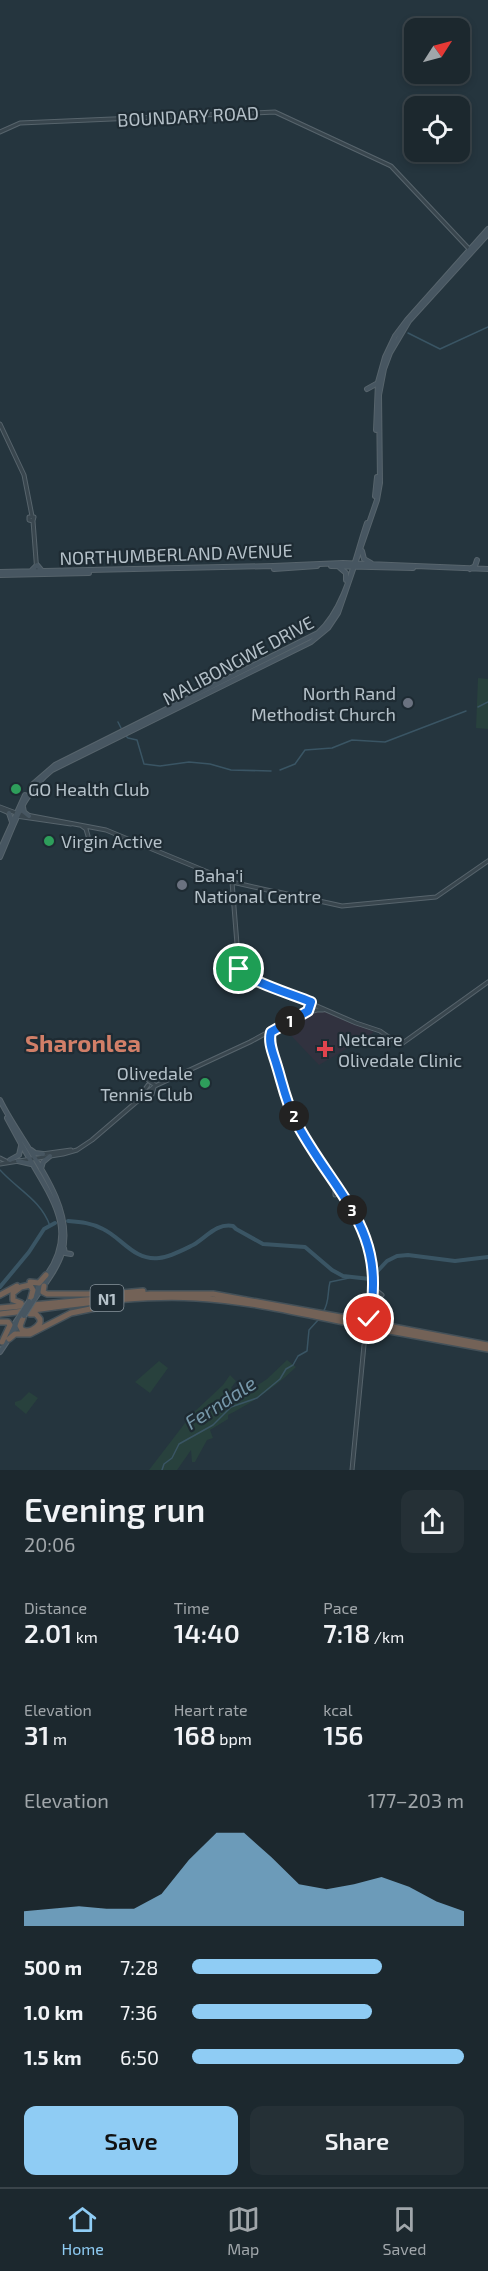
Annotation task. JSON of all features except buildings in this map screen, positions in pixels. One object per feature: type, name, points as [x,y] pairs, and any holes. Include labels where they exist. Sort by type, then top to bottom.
[{"type":"highway","points":[[0,1295],[21,1283],[39,1282],[46,1275]]},
{"type":"highway","points":[[30,1282],[41,1287],[47,1294],[104,1294]]},
{"type":"highway","points":[[31,1301],[33,1292],[30,1285],[21,1287],[13,1293],[14,1300],[18,1303],[165,1290],[213,1294]]},
{"type":"highway","name":"N1","points":[[0,1308],[150,1294],[213,1294],[313,1314]]},
{"type":"highway","name":"N1","points":[[0,1315],[125,1301],[212,1299],[326,1316],[488,1347]]},
{"type":"highway","points":[[9,1339],[15,1334],[26,1335],[71,1313],[125,1301]]},
{"type":"highway","points":[[0,1315],[35,1313],[41,1321],[34,1329],[25,1332],[20,1327],[22,1317]]},
{"type":"highway","points":[[0,1322],[8,1322],[10,1325],[1,1343]]},
{"type":"highway","points":[[15,1327],[26,1335]]},
{"type":"main road","name":"MALIBONGWE DRIVE","points":[[471,251],[488,229]]},
{"type":"main road","name":"MALIBONGWE DRIVE","points":[[378,476],[376,399],[378,382],[387,352],[402,328],[488,234]]},
{"type":"main road","name":"MALIBONGWE DRIVE","points":[[0,850],[34,786],[56,768],[311,642],[334,621],[352,578],[360,547],[377,500],[379,391],[390,353],[402,328]]},
{"type":"main road","points":[[376,399],[368,390],[378,382]]},
{"type":"main road","points":[[343,563],[353,559],[360,547]]},
{"type":"main road","points":[[360,547],[365,560],[376,564]]},
{"type":"main road","points":[[469,569],[478,561],[487,570]]},
{"type":"main road","name":"MALIBONGWE DRIVE","points":[[0,857],[17,817],[21,801],[36,780],[55,765],[312,638],[331,619],[355,564]]},
{"type":"main road","points":[[355,564],[487,570]]},
{"type":"main road","points":[[355,564],[487,570]]},
{"type":"main road","name":"NORTHUMBERLAND AVENUE","points":[[34,573],[355,564]]},
{"type":"main road","name":"NORTHUMBERLAND AVENUE","points":[[0,574],[355,564]]},
{"type":"main road","points":[[37,582],[34,573],[37,565],[43,571]]},
{"type":"main road","points":[[333,566],[346,573],[345,587]]},
{"type":"main road","points":[[352,578],[359,569],[370,566]]},
{"type":"main road","points":[[26,798],[22,809],[29,816]]},
{"type":"main road","points":[[17,817],[10,812],[17,808],[21,801]]},
{"type":"main road","points":[[0,1102],[44,1184]]},
{"type":"main road","points":[[23,1142],[33,1152],[43,1154]]},
{"type":"main road","points":[[8,1161],[20,1155],[23,1142]]},
{"type":"main road","points":[[42,1172],[42,1163],[50,1156]]},
{"type":"main road","points":[[31,1158],[42,1172],[62,1210],[65,1225],[65,1252],[71,1254]]},
{"type":"main road","points":[[18,1161],[30,1163],[57,1206],[62,1234],[58,1254],[41,1287]]},
{"type":"main road","points":[[1,1343],[15,1327],[60,1260],[64,1244]]},
{"type":"main road","points":[[0,1352],[15,1327]]},
{"type":"street","name":"BOUNDARY ROAD","points":[[0,132],[18,123],[275,112],[391,166],[471,251]]},
{"type":"street","points":[[0,424],[24,475],[31,516],[34,518],[32,522],[37,565]]},
{"type":"street","points":[[0,808],[17,817],[82,826],[112,833]]},
{"type":"street","points":[[17,817],[29,816],[88,825],[232,882],[342,906],[435,897],[488,861]]},
{"type":"street","points":[[82,826],[86,829],[88,836]]},
{"type":"street","points":[[232,882],[239,970],[250,977],[362,1025],[398,1044],[488,982]]},
{"type":"street","points":[[233,890],[237,885],[245,885],[280,893]]},
{"type":"street","points":[[267,891],[269,897]]},
{"type":"street","points":[[308,1011],[311,1002]]},
{"type":"street","points":[[269,1040],[270,1033],[316,1006]]},
{"type":"street","points":[[302,1014],[316,1010],[328,1011]]},
{"type":"street","points":[[239,1047],[291,1020]]},
{"type":"street","points":[[0,1160],[50,1156],[79,1148],[92,1140],[155,1085],[277,1028]]},
{"type":"street","points":[[267,1032],[293,1123],[359,1217],[370,1248],[374,1283],[373,1302],[364,1345],[352,1470]]},
{"type":"street","points":[[260,1037],[265,1036],[269,1040]]},
{"type":"street","points":[[143,1094],[150,1098],[155,1085],[214,1058]]},
{"type":"street","points":[[148,1080],[155,1085]]},
{"type":"street","points":[[143,1094],[148,1085]]},
{"type":"street","points":[[285,1094],[310,1145]]},
{"type":"street","points":[[0,1160],[18,1161],[79,1148]]},
{"type":"street","points":[[321,1161],[359,1221],[370,1248]]},
{"type":"street","points":[[335,1186],[335,1195],[343,1196]]},
{"type":"street","points":[[374,1283],[376,1291],[382,1294]]},
{"type":"shaded area","name":"Netcare Olivedale Clinic","points":[[319,1010],[374,1032],[319,1065],[282,1026],[300,1016]]},
{"type":"green space","points":[[478,678],[488,679],[488,729],[476,728]]},
{"type":"green space","points":[[287,1360],[296,1367],[272,1388],[228,1415],[228,1419],[210,1430],[213,1438],[207,1440],[195,1462],[192,1462],[191,1450],[177,1470],[149,1470],[192,1414],[223,1385],[230,1375],[236,1381],[231,1388],[242,1396],[267,1379]]},
{"type":"green space","points":[[159,1361],[168,1368],[150,1393],[135,1382]]},
{"type":"green space","points":[[29,1392],[38,1398],[26,1414],[15,1405],[15,1402],[21,1400]]},
{"type":"waterway","points":[[408,333],[440,349],[488,327]]},
{"type":"waterway","points":[[478,707],[488,702]]},
{"type":"waterway","points":[[280,770],[295,764],[305,750],[332,748],[352,740],[385,742],[466,711]]},
{"type":"waterway","points":[[118,722],[121,728]]},
{"type":"waterway","points":[[126,736],[137,740],[144,764],[160,766],[189,762],[210,764],[231,770],[271,771]]},
{"type":"waterway","points":[[0,1170],[35,1202],[50,1226]]},
{"type":"waterway","points":[[68,1221],[99,1227],[135,1253],[150,1258],[172,1255],[193,1245],[217,1229],[233,1226],[263,1244],[305,1247],[332,1270],[343,1276],[370,1279],[387,1261],[397,1256],[408,1255],[455,1261],[488,1257]]},
{"type":"waterway","points":[[0,1287],[29,1252],[44,1229],[55,1223]]},
{"type":"waterway","name":"Ferndale","points":[[323,1312],[328,1301],[330,1282],[349,1278]]},
{"type":"waterway","name":"Ferndale","points":[[162,1470],[164,1464],[172,1458],[179,1444],[213,1425],[231,1407],[257,1398],[280,1379],[298,1356],[307,1351],[309,1330],[319,1319]]},
{"type":"place","name":"North Rand Methodist Church","points":[[408,703]]},
{"type":"place","name":"GO Health Club","points":[[16,789]]},
{"type":"place","name":"Virgin Active","points":[[49,841]]},
{"type":"place","name":"Baha'i National Centre","points":[[182,885]]},
{"type":"place","name":"Netcare Olivedale Clinic","points":[[325,1049]]},
{"type":"place","name":"Olivedale Tennis Club","points":[[205,1083]]},
{"type":"district","name":"Sharonlea","points":[[83,1042]]},
{"type":"route","points":[[239,969],[252,978],[311,1002],[308,1011],[271,1032],[270,1042],[292,1113],[365,1234],[372,1258],[374,1287],[369,1319]]}]
